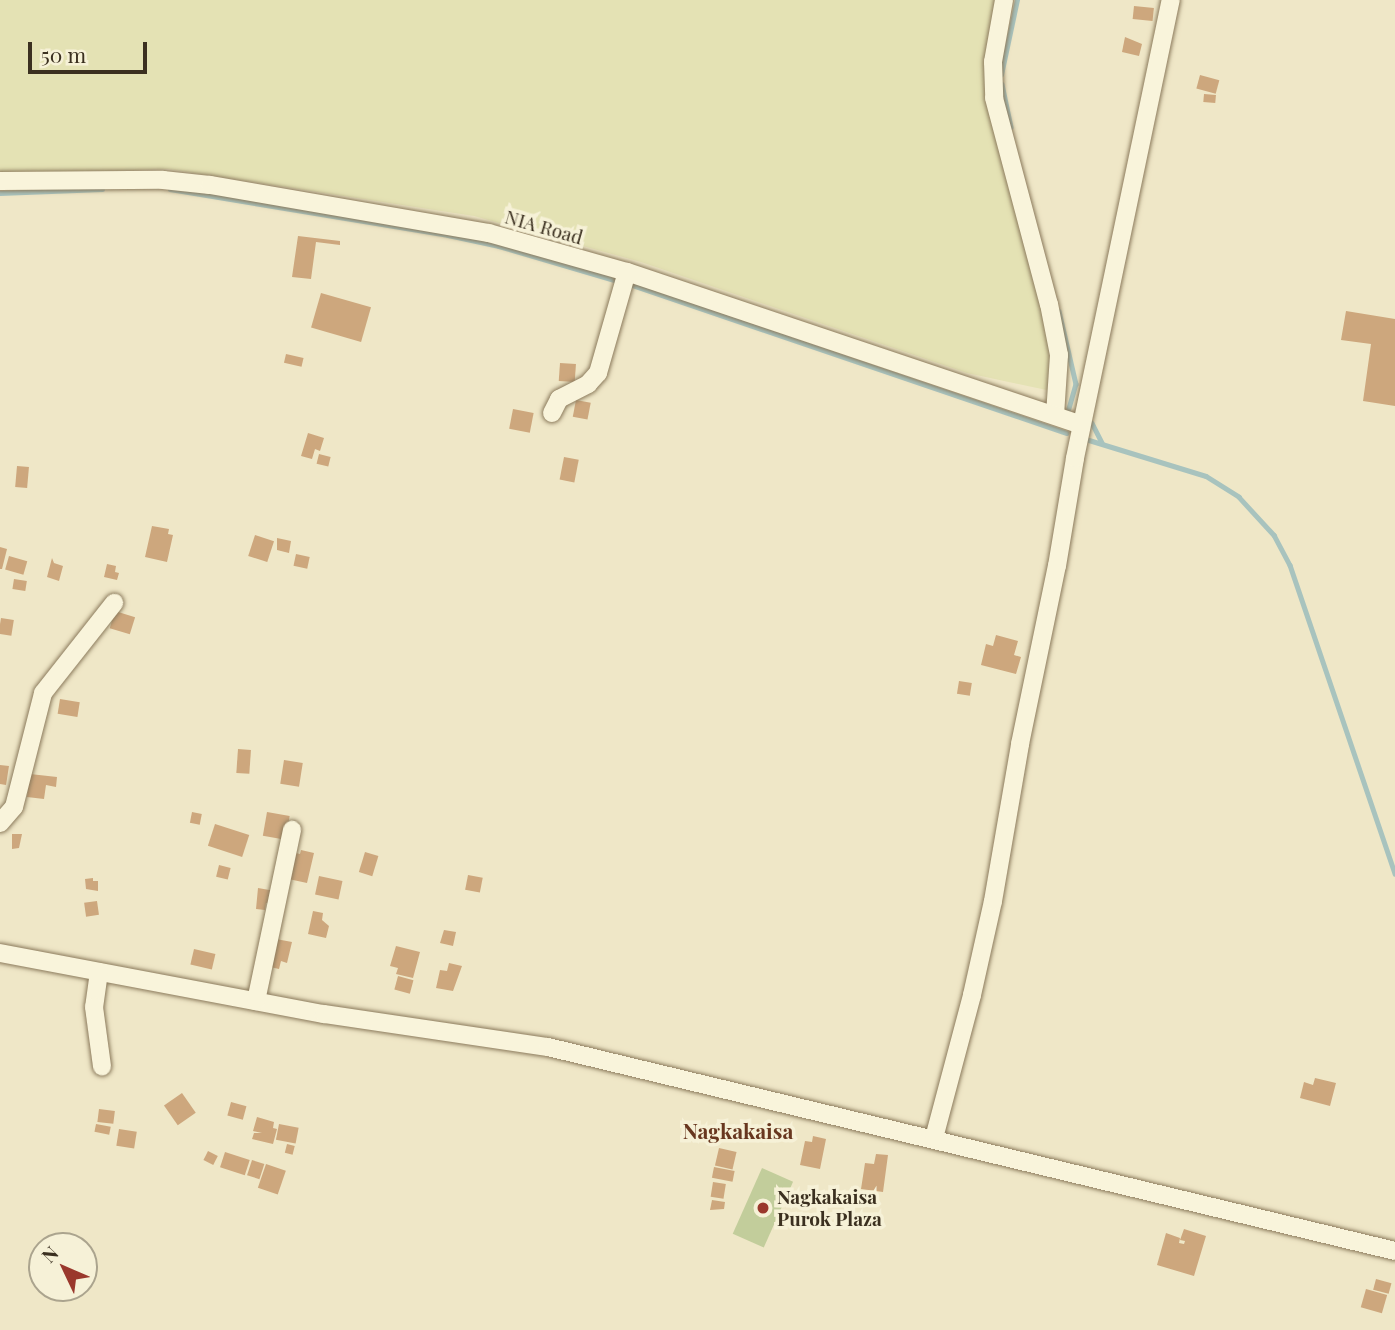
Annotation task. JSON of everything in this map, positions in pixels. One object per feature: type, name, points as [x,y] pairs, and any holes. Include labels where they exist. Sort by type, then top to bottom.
[{"type":"street","points":[[1004,0],[993,62],[994,98],[1057,342],[1059,377],[1055,415]]},
{"type":"street","points":[[934,1138],[972,995],[993,901],[1082,425],[1171,0]]},
{"type":"street","name":"NIA Road","points":[[0,181],[163,180],[210,185],[489,233],[627,272],[1082,425]]},
{"type":"street","points":[[552,414],[559,399],[588,384],[598,373],[627,272]]},
{"type":"street","points":[[0,823],[14,807],[36,710],[43,693],[114,603]]},
{"type":"street","points":[[256,1001],[292,830]]},
{"type":"street","points":[[0,954],[256,1001],[548,1047],[1395,1251]]},
{"type":"street","points":[[99,972],[94,1007],[102,1066]]},
{"type":"shaded area","points":[[0,0],[1001,0],[986,69],[1049,318],[1056,392],[967,373],[641,262],[474,216],[168,169],[0,174]]},
{"type":"green space","name":"Nagkakaisa Purok Plaza","points":[[762,1168],[793,1182],[764,1248],[733,1234]]},
{"type":"building","points":[[1134,6],[1154,8],[1153,21],[1133,19]]},
{"type":"building","points":[[1125,37],[1142,44],[1139,56],[1122,52]]},
{"type":"building","points":[[1200,75],[1219,80],[1216,94],[1196,89]]},
{"type":"building","points":[[1204,94],[1216,95],[1215,103],[1203,102]]},
{"type":"building","points":[[298,236],[340,241],[340,245],[316,242],[311,279],[292,277]]},
{"type":"building","points":[[321,293],[371,307],[361,342],[311,328]]},
{"type":"building","points":[[1346,311],[1395,319],[1395,406],[1363,401],[1371,344],[1341,340]]},
{"type":"building","points":[[286,354],[304,358],[302,367],[284,363]]},
{"type":"building","points":[[560,363],[576,364],[575,382],[559,381]]},
{"type":"building","points":[[576,400],[591,403],[587,420],[573,417]]},
{"type":"building","points":[[513,409],[534,413],[530,433],[509,429]]},
{"type":"building","points":[[308,433],[324,438],[320,451],[315,449],[312,459],[301,456]]},
{"type":"building","points":[[319,454],[331,457],[328,467],[317,464]]},
{"type":"building","points":[[564,457],[579,460],[574,482],[560,480]]},
{"type":"building","points":[[17,466],[29,467],[27,488],[15,487]]},
{"type":"building","points":[[152,526],[169,529],[168,534],[173,535],[167,562],[145,557]]},
{"type":"building","points":[[255,535],[274,541],[267,562],[248,556]]},
{"type":"building","points":[[277,538],[291,541],[289,553],[277,550]]},
{"type":"building","points":[[0,547],[7,549],[2,569],[0,569]]},
{"type":"building","points":[[296,554],[310,557],[307,569],[294,566]]},
{"type":"building","points":[[9,556],[27,561],[23,575],[5,569]]},
{"type":"building","points":[[52,558],[54,563],[63,566],[59,581],[47,577]]},
{"type":"building","points":[[107,564],[116,566],[115,572],[119,573],[117,580],[104,577]]},
{"type":"building","points":[[14,579],[27,581],[25,591],[12,589]]},
{"type":"building","points":[[115,611],[135,617],[130,634],[110,628]]},
{"type":"building","points":[[1,618],[14,620],[11,636],[0,634]]},
{"type":"building","points":[[996,635],[1018,641],[1014,655],[1021,657],[1016,674],[981,665],[986,644],[993,646]]},
{"type":"building","points":[[959,681],[972,683],[970,696],[957,694]]},
{"type":"building","points":[[60,699],[80,702],[77,717],[58,714]]},
{"type":"building","points":[[238,749],[251,750],[249,774],[236,773]]},
{"type":"building","points":[[284,760],[303,763],[299,787],[280,784]]},
{"type":"building","points":[[0,765],[9,766],[6,785],[0,784]]},
{"type":"building","points":[[30,774],[57,777],[56,787],[46,785],[44,799],[27,797]]},
{"type":"building","points":[[192,812],[202,814],[200,825],[190,823]]},
{"type":"building","points":[[267,812],[290,816],[285,840],[263,836]]},
{"type":"building","points":[[215,824],[249,835],[242,857],[208,846]]},
{"type":"building","points":[[12,834],[22,834],[19,848],[12,849]]},
{"type":"building","points":[[301,850],[314,853],[307,883],[284,878],[296,853],[300,854]]},
{"type":"building","points":[[365,852],[378,856],[372,876],[359,872]]},
{"type":"building","points":[[219,865],[231,868],[228,880],[216,877]]},
{"type":"building","points":[[468,875],[483,878],[480,893],[465,890]]},
{"type":"building","points":[[319,876],[342,881],[339,900],[315,895]]},
{"type":"building","points":[[93,878],[93,881],[98,881],[98,891],[86,889],[85,879]]},
{"type":"building","points":[[258,888],[275,891],[274,904],[266,903],[265,910],[256,909]]},
{"type":"building","points":[[97,901],[99,915],[86,917],[84,903]]},
{"type":"building","points":[[313,911],[323,913],[322,920],[329,926],[326,938],[308,934]]},
{"type":"building","points":[[444,930],[456,932],[453,946],[440,943]]},
{"type":"building","points":[[276,939],[292,942],[287,963],[281,961],[279,969],[270,967]]},
{"type":"building","points":[[396,946],[420,952],[413,978],[396,974],[398,968],[390,966]]},
{"type":"building","points":[[194,949],[215,954],[212,970],[190,965]]},
{"type":"building","points":[[449,963],[462,966],[453,991],[436,988],[440,970],[447,971]]},
{"type":"building","points":[[398,976],[413,980],[410,994],[394,990]]},
{"type":"building","points":[[1315,1078],[1336,1083],[1330,1106],[1300,1098],[1304,1082],[1313,1085]]},
{"type":"building","points":[[182,1093],[196,1113],[178,1125],[164,1106]]},
{"type":"building","points":[[231,1102],[246,1106],[243,1120],[227,1116]]},
{"type":"building","points":[[99,1109],[115,1111],[113,1124],[97,1122]]},
{"type":"building","points":[[257,1117],[274,1122],[273,1128],[277,1129],[273,1144],[252,1139],[254,1133],[262,1133],[253,1131]]},
{"type":"building","points":[[96,1124],[111,1127],[109,1135],[94,1132]]},
{"type":"building","points":[[279,1124],[299,1128],[296,1144],[276,1140]]},
{"type":"building","points":[[119,1129],[137,1132],[134,1149],[116,1146]]},
{"type":"building","points":[[813,1136],[826,1139],[820,1169],[800,1165],[805,1141],[812,1142]]},
{"type":"building","points":[[287,1144],[295,1146],[293,1155],[285,1153]]},
{"type":"building","points":[[719,1148],[737,1152],[732,1170],[715,1166]]},
{"type":"building","points":[[208,1151],[218,1156],[213,1165],[203,1160]]},
{"type":"building","points":[[225,1152],[250,1160],[245,1175],[220,1167]]},
{"type":"building","points":[[876,1154],[888,1155],[883,1192],[861,1189],[865,1163],[874,1164]]},
{"type":"building","points":[[252,1160],[264,1164],[259,1179],[247,1175]]},
{"type":"building","points":[[266,1164],[286,1171],[278,1194],[258,1188]]},
{"type":"building","points":[[714,1167],[735,1171],[733,1182],[712,1178]]},
{"type":"building","points":[[713,1182],[726,1184],[723,1199],[711,1197]]},
{"type":"building","points":[[712,1200],[725,1202],[724,1209],[710,1210]]},
{"type":"building","points":[[1184,1229],[1206,1236],[1194,1276],[1157,1265],[1166,1233],[1180,1238],[1179,1243],[1184,1244],[1185,1241],[1180,1240]]},
{"type":"building","points":[[1376,1279],[1391,1283],[1389,1294],[1373,1290]]},
{"type":"building","points":[[1366,1289],[1387,1295],[1382,1313],[1361,1307]]},
{"type":"waterway","points":[[1001,75],[1017,0]]},
{"type":"waterway","points":[[1002,84],[1011,127]]},
{"type":"waterway","points":[[0,193],[102,189]]},
{"type":"waterway","points":[[170,189],[448,235],[499,246],[614,280]]},
{"type":"waterway","points":[[632,285],[1067,433]]},
{"type":"waterway","points":[[1059,311],[1076,384],[1069,409]]},
{"type":"waterway","points":[[1092,423],[1102,443]]},
{"type":"waterway","points":[[1089,440],[1206,476],[1239,497],[1274,535],[1290,565],[1395,874]]},
{"type":"place","name":"Nagkakaisa Purok Plaza","points":[[763,1208]]},
{"type":"district","name":"Nagkakaisa","points":[[738,1130]]}]
